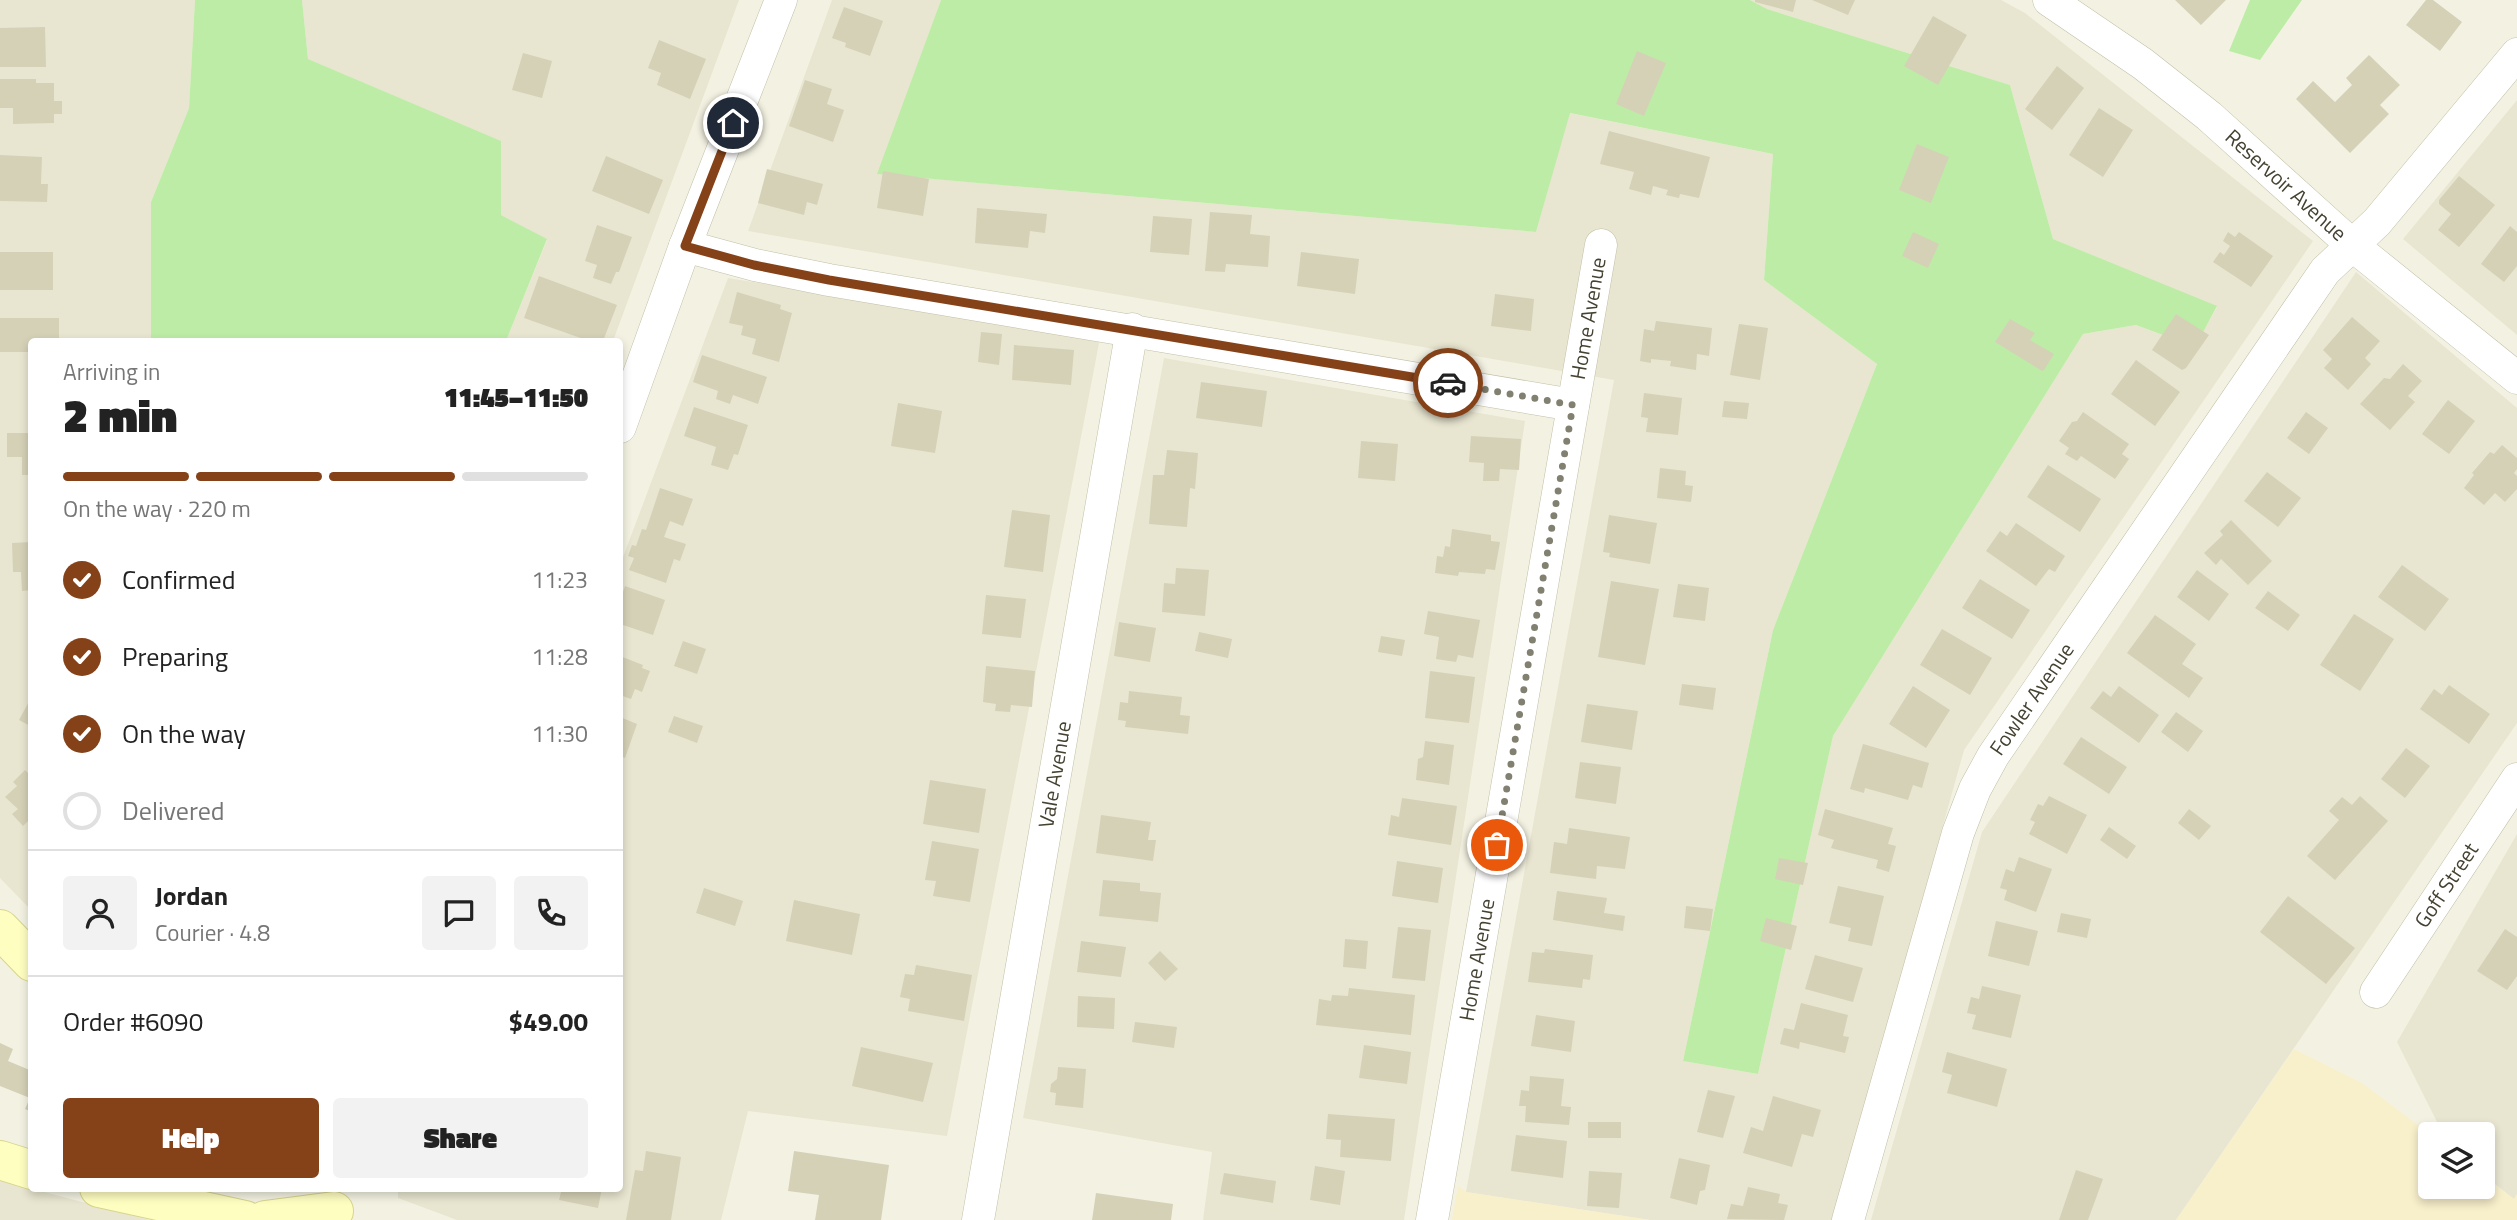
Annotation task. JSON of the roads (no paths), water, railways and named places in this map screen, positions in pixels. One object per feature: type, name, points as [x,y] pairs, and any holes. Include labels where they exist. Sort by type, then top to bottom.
[{"type":"street","points":[[623,419],[685,246],[781,0]]},
{"type":"street","name":"Reservoir Avenue","points":[[2049,0],[2143,64],[2209,117],[2352,246],[2517,378]]},
{"type":"street","name":"Fowler Avenue","points":[[1848,1220],[1958,832],[1975,789],[2016,719],[2325,271],[2377,222],[2517,54]]},
{"type":"street","points":[[685,246],[754,265],[829,280],[1573,405]]},
{"type":"street","name":"Home Avenue","points":[[1432,1220],[1601,246]]},
{"type":"street","name":"Vale Avenue","points":[[978,1220],[1132,329]]},
{"type":"street","name":"Goff Street","points":[[2376,992],[2517,779]]},
{"type":"street","points":[[0,929],[28,958]]},
{"type":"street","points":[[0,1160],[28,1169]]},
{"type":"street","points":[[117,1192],[245,1220]]},
{"type":"street","points":[[310,1192],[342,1206]]},
{"type":"street","points":[[265,1220],[342,1206]]}]
